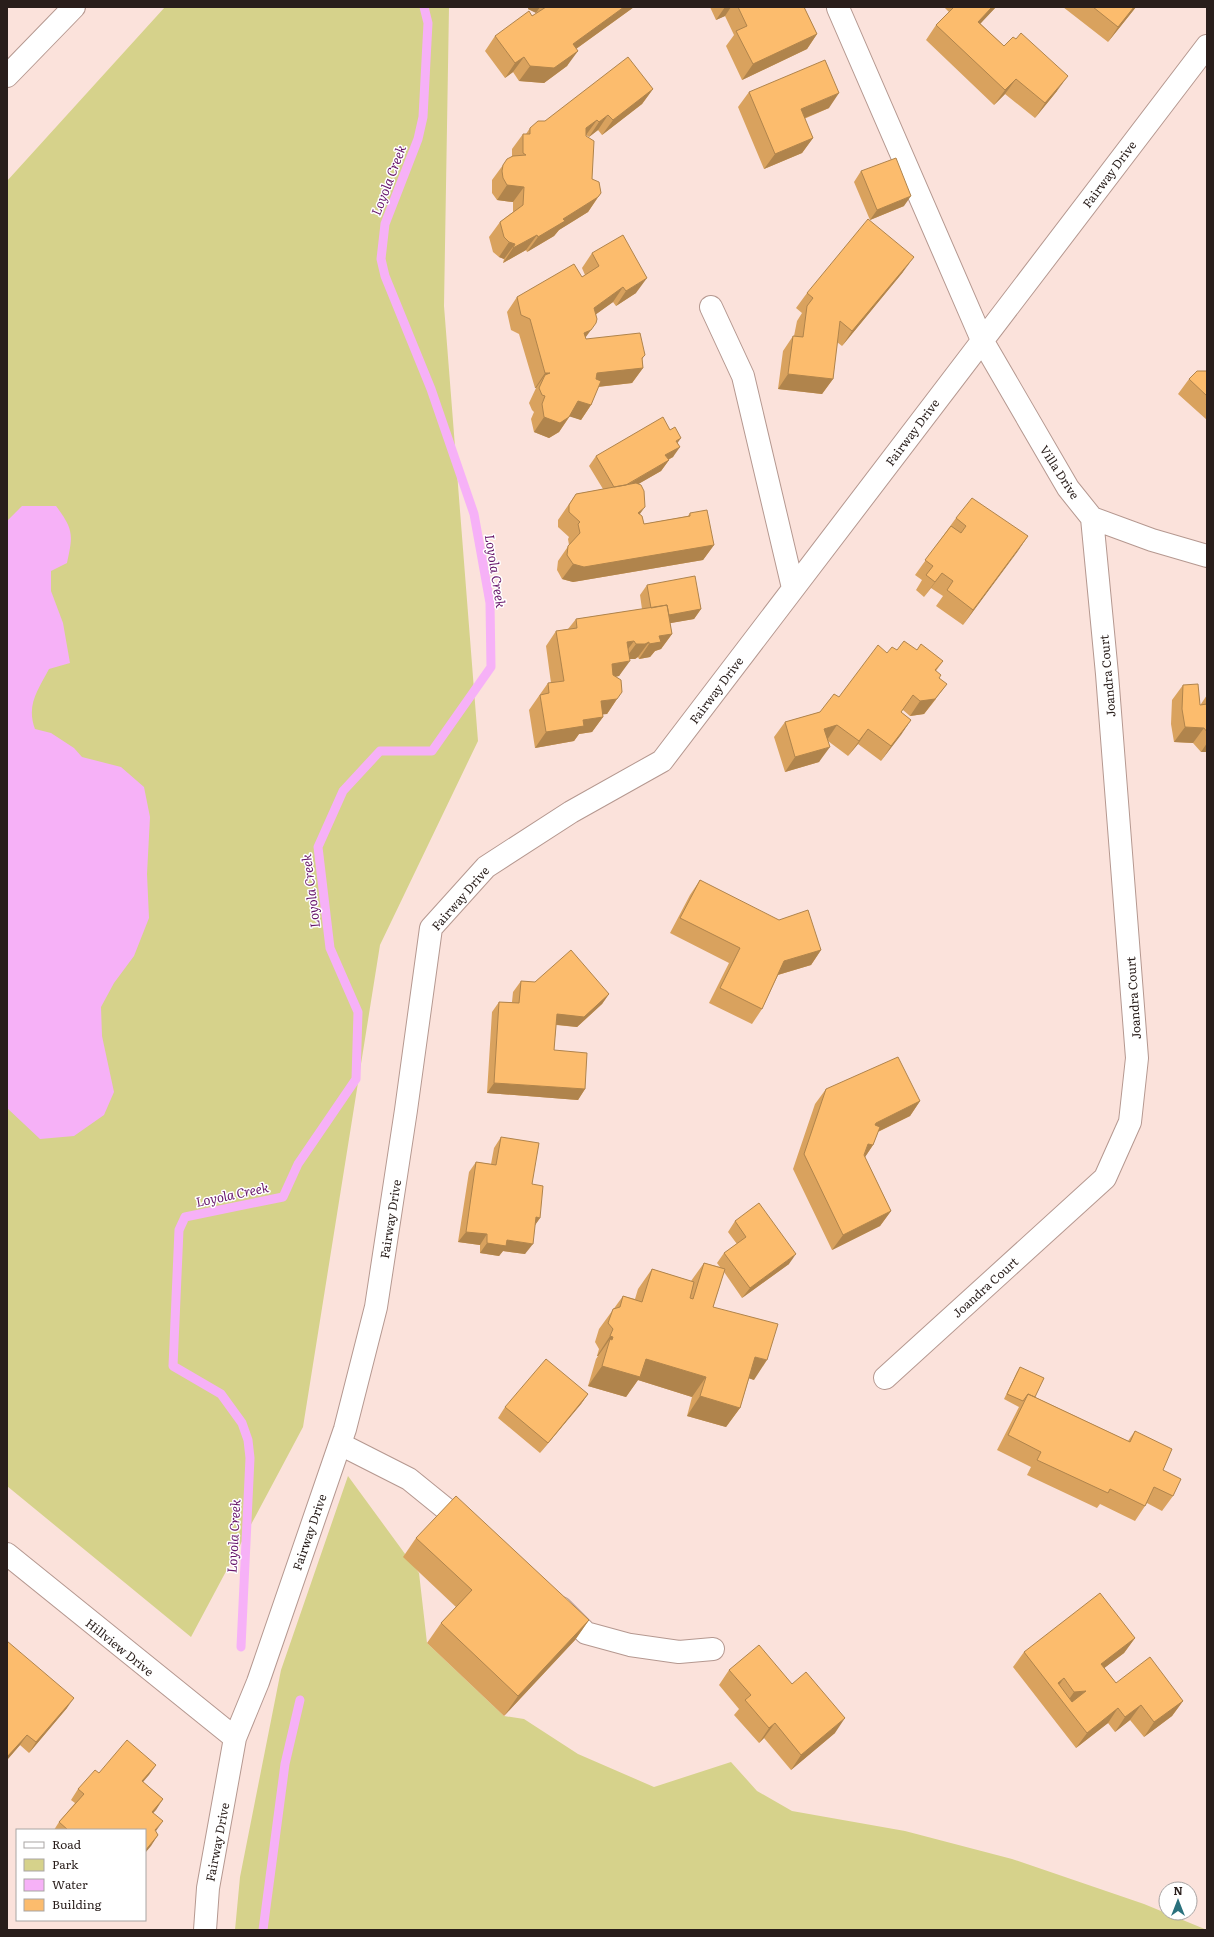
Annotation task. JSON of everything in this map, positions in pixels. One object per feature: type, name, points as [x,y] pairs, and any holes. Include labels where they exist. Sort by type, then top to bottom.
[{"type":"street","points":[[7,76],[74,7]]},
{"type":"street","name":"Villa Drive","points":[[838,8],[982,340],[1068,488],[1092,518]]},
{"type":"street","name":"Fairway Drive","points":[[205,1930],[208,1888],[235,1738],[258,1682],[345,1429],[376,1307],[406,1110],[431,928],[486,867],[571,812],[662,761],[1207,46]]},
{"type":"street","points":[[711,307],[743,376],[793,588]]},
{"type":"street","points":[[1092,518],[1152,540],[1207,556]]},
{"type":"street","name":"Joandra Court","points":[[885,1378],[1105,1178],[1130,1122],[1137,1058],[1092,518]]},
{"type":"street","points":[[340,1444],[409,1479],[482,1538]]},
{"type":"street","name":"Hillview Drive","points":[[7,1554],[235,1738]]},
{"type":"street","points":[[547,1594],[586,1633],[630,1645],[679,1652],[713,1650]]},
{"type":"green space","points":[[165,7],[449,7],[444,306],[478,741],[380,945],[303,1427],[191,1637],[7,1486],[7,181]]},
{"type":"green space","points":[[348,1476],[419,1573],[427,1643],[504,1716],[524,1719],[578,1754],[654,1787],[731,1762],[757,1791],[792,1811],[905,1831],[1012,1859],[1158,1910],[1158,1921],[1185,1921],[1207,1930],[235,1930],[240,1877],[281,1670]]},
{"type":"water","points":[[22,506],[56,506],[69,527],[71,539],[67,563],[51,571],[51,591],[63,623],[70,663],[49,669],[37,691],[34,698],[32,712],[35,729],[51,733],[74,748],[82,757],[121,767],[144,787],[150,817],[147,874],[149,918],[134,956],[114,983],[101,1007],[102,1036],[114,1092],[104,1115],[74,1136],[40,1139],[7,1108],[7,521]]},
{"type":"building","points":[[546,7],[624,7],[573,44],[578,51],[554,68],[530,66],[524,57],[515,63],[495,36],[529,11],[532,16]]},
{"type":"building","points":[[738,7],[804,7],[817,34],[753,64],[736,31],[747,26]]},
{"type":"building","points":[[954,7],[992,7],[978,22],[1004,46],[1013,37],[1016,39],[1021,33],[1068,76],[1045,103],[1016,79],[1005,90],[936,25]]},
{"type":"building","points":[[1093,7],[1134,7],[1118,27]]},
{"type":"building","points":[[628,57],[653,89],[613,120],[608,115],[599,122],[597,120],[586,128],[586,136],[594,141],[592,179],[599,182],[601,193],[598,197],[563,219],[565,221],[538,237],[537,235],[513,248],[515,244],[509,242],[504,237],[500,222],[523,205],[524,187],[507,185],[503,178],[503,165],[507,159],[513,156],[526,155],[523,153],[523,134],[530,134],[530,128],[538,121],[545,121]]},
{"type":"building","points":[[825,60],[839,93],[801,109],[813,138],[775,154],[749,92]]},
{"type":"building","points":[[896,158],[911,196],[877,210],[861,171]]},
{"type":"building","points":[[868,219],[914,257],[852,331],[840,321],[833,379],[788,374],[793,336],[803,337],[807,306],[813,298],[807,293]]},
{"type":"building","points":[[623,235],[647,278],[626,291],[623,287],[594,308],[597,319],[596,323],[591,330],[584,333],[586,339],[640,333],[645,355],[642,358],[643,368],[597,373],[596,379],[601,381],[591,405],[578,401],[569,417],[560,423],[544,417],[542,404],[545,396],[542,395],[539,388],[545,375],[550,373],[545,373],[530,319],[521,315],[517,297],[574,264],[582,277],[599,266],[592,253]]},
{"type":"building","points":[[1207,370],[1207,396],[1189,379],[1197,371]]},
{"type":"building","points":[[663,417],[670,430],[675,427],[681,438],[676,441],[680,447],[665,455],[669,460],[626,485],[614,487],[596,456]]},
{"type":"building","points":[[636,483],[641,485],[644,491],[645,507],[638,513],[642,516],[644,524],[690,516],[690,513],[707,510],[714,545],[584,567],[573,564],[567,555],[568,546],[580,533],[578,524],[580,522],[569,512],[569,505],[576,494]]},
{"type":"building","points":[[972,498],[1028,536],[973,610],[947,590],[953,581],[942,573],[935,582],[926,575],[933,566],[925,560],[951,526],[961,533],[966,526],[956,518]]},
{"type":"building","points":[[695,576],[701,609],[669,615],[667,605],[651,608],[647,585]]},
{"type":"building","points":[[667,605],[672,634],[659,636],[661,642],[636,644],[634,641],[627,642],[630,661],[612,664],[613,675],[621,680],[622,692],[617,699],[601,701],[603,717],[583,720],[584,726],[546,732],[540,695],[549,693],[548,683],[564,681],[556,631],[577,628],[576,619]]},
{"type":"building","points":[[904,641],[917,650],[921,644],[943,661],[935,670],[941,675],[939,678],[947,684],[935,699],[920,701],[913,695],[901,712],[911,720],[891,746],[868,729],[859,741],[837,725],[824,729],[830,747],[795,757],[785,722],[820,712],[834,694],[839,697],[878,645],[887,653],[892,647],[897,650]]},
{"type":"building","points":[[1198,684],[1200,705],[1207,704],[1207,732],[1204,728],[1185,727],[1182,709],[1183,685]]},
{"type":"building","points":[[700,880],[779,920],[808,910],[821,950],[784,961],[762,1009],[720,988],[740,948],[680,918]]},
{"type":"building","points":[[571,950],[609,994],[584,1017],[557,1014],[554,1050],[587,1053],[585,1089],[494,1083],[499,1002],[519,1003],[521,981],[535,982]]},
{"type":"building","points":[[898,1057],[920,1101],[876,1123],[875,1125],[880,1127],[873,1145],[868,1144],[864,1155],[891,1211],[843,1235],[804,1154],[826,1089]]},
{"type":"building","points":[[501,1137],[539,1143],[532,1184],[543,1186],[540,1218],[536,1217],[533,1244],[507,1240],[506,1246],[487,1243],[487,1234],[466,1232],[476,1162],[496,1165]]},
{"type":"building","points":[[759,1203],[796,1254],[750,1288],[724,1253],[746,1237],[735,1221]]},
{"type":"building","points":[[704,1263],[725,1269],[713,1307],[778,1324],[767,1360],[755,1357],[740,1408],[700,1396],[706,1377],[646,1359],[640,1377],[602,1366],[610,1339],[612,1340],[613,1337],[610,1336],[613,1329],[608,1323],[613,1309],[620,1307],[623,1296],[642,1302],[652,1269],[694,1282],[690,1298],[693,1299]]},
{"type":"building","points":[[546,1359],[588,1394],[548,1443],[505,1407]]},
{"type":"building","points":[[1020,1367],[1044,1378],[1035,1397],[1028,1394],[1023,1401],[1007,1394]]},
{"type":"building","points":[[1028,1394],[1130,1442],[1135,1431],[1172,1449],[1163,1470],[1181,1479],[1173,1496],[1154,1487],[1145,1506],[1110,1489],[1108,1493],[1037,1460],[1041,1452],[1008,1435]]},
{"type":"building","points":[[456,1496],[589,1620],[518,1696],[441,1623],[472,1590],[416,1538]]},
{"type":"building","points":[[1100,1593],[1135,1638],[1101,1664],[1116,1683],[1150,1657],[1183,1701],[1154,1722],[1141,1705],[1125,1717],[1118,1708],[1087,1733],[1024,1652]],"holes":[[[1064,1678],[1074,1692],[1086,1691],[1072,1702],[1058,1683]]]},
{"type":"building","points":[[7,1641],[74,1698],[36,1742],[27,1735],[7,1757]]},
{"type":"building","points":[[759,1645],[792,1684],[806,1672],[845,1718],[801,1755],[775,1723],[769,1728],[745,1700],[751,1695],[729,1670]]},
{"type":"building","points":[[127,1740],[156,1765],[142,1781],[163,1799],[152,1812],[163,1821],[155,1830],[158,1835],[146,1850],[146,1829],[67,1829],[59,1822],[84,1794],[78,1789],[95,1770],[99,1773]]},
{"type":"waterway","name":"Loyola Creek","points":[[241,1647],[250,1458],[248,1440],[242,1423],[221,1394],[173,1366],[179,1230],[185,1217],[283,1197],[298,1164],[356,1079],[358,1012],[330,948],[318,847],[343,791],[380,751],[432,751],[491,667],[490,603],[474,514],[431,389],[385,276],[381,259],[385,224],[418,139],[423,117],[428,23],[424,7]]},
{"type":"waterway","points":[[263,1930],[285,1764],[300,1700]]}]
